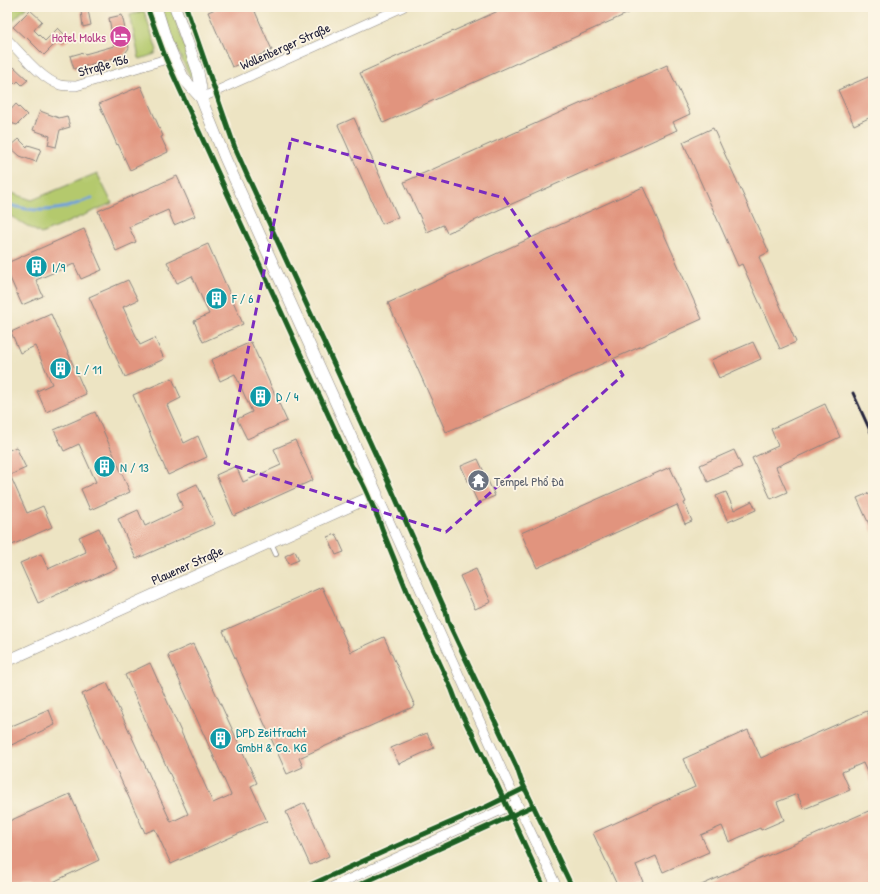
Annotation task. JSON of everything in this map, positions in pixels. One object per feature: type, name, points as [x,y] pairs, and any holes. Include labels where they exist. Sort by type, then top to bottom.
[{"type":"street","points":[[156,7],[173,56],[184,79],[201,98],[223,154],[517,803],[557,887]]},
{"type":"street","points":[[175,7],[198,72],[201,98]]},
{"type":"street","name":"Wollenberger Straße","points":[[201,98],[402,7]]},
{"type":"street","name":"Straße 156","points":[[7,39],[42,75],[62,86],[76,86],[173,56]]},
{"type":"street","name":"Plauener Straße","points":[[7,661],[377,494]]},
{"type":"street","points":[[332,887],[517,803]]},
{"type":"lane","points":[[271,543],[276,554]]},
{"type":"highlighted area","points":[[291,139],[504,198],[623,375],[446,532],[225,463]]},
{"type":"green space","points":[[10,7],[27,7],[7,26],[7,10]]},
{"type":"green space","points":[[161,7],[171,7],[195,75],[190,77],[175,45]]},
{"type":"green space","points":[[181,7],[184,7],[207,71],[205,72]]},
{"type":"green space","points":[[144,11],[157,50],[155,54],[140,59],[130,15]]},
{"type":"green space","points":[[97,173],[112,203],[41,234],[7,214],[7,189],[12,193],[32,200]]},
{"type":"building","points":[[220,7],[253,7],[272,50],[232,67],[208,12]]},
{"type":"building","points":[[507,7],[642,7],[383,123],[360,73]]},
{"type":"building","points":[[30,10],[42,21],[34,30],[45,41],[58,28],[69,39],[62,45],[58,41],[44,55],[26,37],[25,38],[13,27]]},
{"type":"building","points":[[88,10],[91,25],[83,27],[81,11]]},
{"type":"building","points":[[122,15],[129,48],[123,56],[74,69],[70,56],[81,53],[85,54],[114,46],[109,18]]},
{"type":"building","points":[[667,65],[690,114],[673,122],[677,130],[447,233],[443,225],[427,232],[404,182]]},
{"type":"building","points":[[11,67],[14,67],[28,80],[22,85],[18,81],[15,84],[7,76],[7,71]]},
{"type":"building","points":[[873,75],[873,116],[854,125],[838,90]]},
{"type":"building","points":[[141,86],[163,136],[161,137],[168,152],[130,170],[99,104]]},
{"type":"building","points":[[16,104],[27,115],[17,125],[7,122],[7,114]]},
{"type":"building","points":[[40,111],[59,118],[67,116],[70,127],[60,130],[56,147],[48,145],[50,136],[33,130]]},
{"type":"building","points":[[354,118],[398,217],[382,224],[338,125]]},
{"type":"building","points":[[713,128],[769,252],[759,257],[796,342],[780,349],[742,264],[738,266],[683,142]]},
{"type":"building","points":[[19,139],[27,147],[28,145],[41,149],[36,162],[20,156],[10,147]]},
{"type":"building","points":[[177,176],[195,216],[174,225],[168,210],[129,227],[136,242],[116,251],[98,211]]},
{"type":"building","points":[[643,187],[702,319],[470,423],[446,432],[388,303]]},
{"type":"building","name":"I/9","points":[[84,229],[102,270],[81,279],[74,264],[36,280],[43,296],[22,305],[7,271],[7,263]]},
{"type":"building","name":"F / 6","points":[[208,244],[243,324],[203,342],[194,321],[209,314],[192,276],[177,283],[167,262]]},
{"type":"building","points":[[128,280],[138,300],[123,307],[140,345],[155,338],[164,359],[125,377],[89,297]]},
{"type":"building","name":"L / 11","points":[[51,314],[86,394],[46,412],[37,391],[52,384],[35,346],[20,353],[11,332]]},
{"type":"building","name":"D / 4","points":[[251,342],[287,421],[247,439],[237,419],[252,412],[235,374],[220,381],[211,360]]},
{"type":"building","points":[[753,342],[761,359],[719,378],[711,360]]},
{"type":"building","points":[[172,378],[181,398],[167,405],[184,443],[198,436],[207,457],[168,475],[133,395]]},
{"type":"building","points":[[825,404],[840,437],[776,467],[787,492],[771,499],[752,458],[778,446],[771,429]]},
{"type":"building","name":"N / 13","points":[[95,412],[130,492],[90,510],[81,489],[96,482],[79,444],[64,451],[54,430]]},
{"type":"building","points":[[295,440],[313,480],[234,516],[216,475],[236,466],[243,482],[281,465],[274,449]]},
{"type":"building","points":[[16,447],[26,468],[10,475],[27,513],[43,506],[52,527],[12,545],[7,533],[7,451]]},
{"type":"building","points":[[734,450],[742,467],[708,482],[700,465]]},
{"type":"building","name":"Tempel Phổ Đà","points":[[478,459],[495,496],[478,503],[461,466]]},
{"type":"building","points":[[670,467],[686,502],[684,503],[692,521],[685,524],[677,505],[537,568],[521,533]]},
{"type":"building","points":[[197,484],[215,524],[136,559],[118,519],[138,510],[145,526],[183,508],[177,493]]},
{"type":"building","points":[[726,492],[734,510],[752,501],[756,510],[728,522],[716,496]]},
{"type":"building","points":[[869,493],[873,502],[873,533],[857,498]]},
{"type":"building","points":[[99,528],[117,568],[38,603],[20,563],[41,554],[48,569],[86,552],[79,537]]},
{"type":"building","points":[[336,534],[344,552],[336,555],[328,537]]},
{"type":"building","points":[[295,551],[299,560],[289,564],[285,556]]},
{"type":"building","points":[[476,569],[491,602],[475,609],[460,576]]},
{"type":"building","points":[[322,587],[351,652],[384,637],[415,706],[299,758],[303,767],[287,774],[223,631]]},
{"type":"building","name":"DPD Zeitfracht GmbH & Co. KG","points":[[193,644],[257,783],[251,786],[267,821],[171,864],[155,829],[145,833],[82,694],[107,683],[171,822],[188,814],[125,675],[150,663],[213,803],[231,795],[168,655]]},
{"type":"building","points":[[49,710],[55,725],[7,747],[7,728]]},
{"type":"building","points":[[867,711],[873,726],[873,786],[863,763],[842,772],[850,790],[804,809],[797,794],[777,802],[784,820],[761,830],[760,828],[729,842],[722,826],[701,835],[709,852],[663,872],[656,856],[636,865],[643,882],[633,887],[618,887],[593,833],[695,787],[683,759],[748,730],[761,758]]},
{"type":"building","points":[[427,733],[434,748],[399,764],[391,748]]},
{"type":"building","points":[[70,794],[99,860],[51,883],[53,887],[7,887],[7,822]]},
{"type":"building","points":[[305,803],[329,856],[310,865],[286,812]]},
{"type":"building","points":[[873,809],[873,887],[697,887],[812,836]]},
{"type":"waterway","points":[[7,204],[21,208],[48,210],[74,205],[92,198]]},
{"type":"railway","points":[[853,393],[873,437]]},
{"type":"cycle path","points":[[147,7],[166,59],[352,467],[360,478],[366,491],[409,596],[458,706],[494,778],[544,887]]},
{"type":"cycle path","points":[[186,7],[235,148],[391,488],[446,612],[452,630],[572,887]]},
{"type":"cycle path","points":[[306,887],[486,807],[525,788]]},
{"type":"cycle path","points":[[354,887],[533,806]]},
{"type":"place","name":"Hotel Molks","points":[[121,37]]},
{"type":"place","name":"I/9","points":[[37,267]]},
{"type":"place","name":"F / 6","points":[[217,298]]},
{"type":"place","name":"L / 11","points":[[60,369]]},
{"type":"place","name":"D / 4","points":[[260,396]]},
{"type":"place","name":"N / 13","points":[[104,467]]},
{"type":"place","name":"Tempel Phổ Đà","points":[[478,481]]},
{"type":"place","name":"DPD Zeitfracht GmbH & Co. KG","points":[[221,739]]}]
